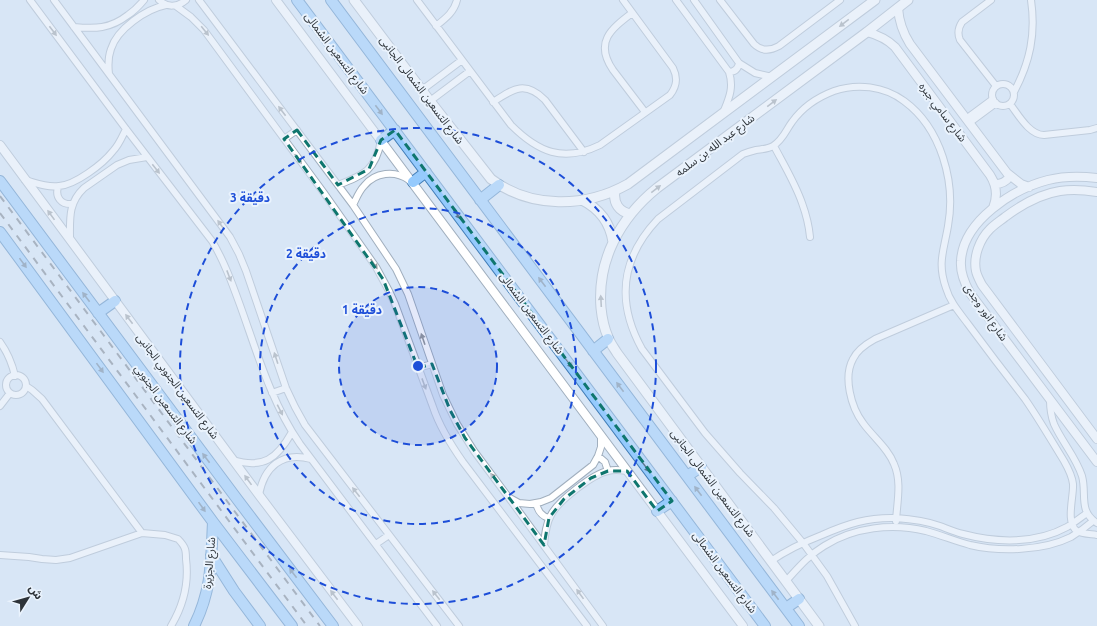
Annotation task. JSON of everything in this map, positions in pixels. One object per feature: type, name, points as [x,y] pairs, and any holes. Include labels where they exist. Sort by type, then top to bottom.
[{"type":"main road","name":"شارع التسعين الشمالى","points":[[297,0],[765,626]]},
{"type":"main road","points":[[331,0],[799,626]]},
{"type":"main road","name":"شارع التسعين الشمالى الجانبى","points":[[354,0],[491,179]]},
{"type":"main road","name":"شارع عبد الله بن سلمه","points":[[491,179],[499,185],[537,200],[562,202],[582,200],[595,198],[615,191],[639,177],[875,0]]},
{"type":"main road","name":"شارع عبد الله بن سلمه","points":[[608,339],[603,324],[601,281],[605,261],[613,242],[630,214],[657,188],[908,0]]},
{"type":"main road","points":[[382,140],[395,130]]},
{"type":"main road","points":[[413,182],[426,172]]},
{"type":"main road","name":"شارع التسعين الجنوبي","points":[[0,181],[333,626]]},
{"type":"main road","points":[[480,200],[499,185]]},
{"type":"main road","points":[[615,191],[614,200],[616,204],[622,211],[630,214]]},
{"type":"main road","points":[[582,200],[594,207],[604,217],[610,228],[613,242]]},
{"type":"main road","points":[[0,232],[213,522],[292,626]]},
{"type":"main road","points":[[98,313],[115,301]]},
{"type":"main road","points":[[593,351],[608,339]]},
{"type":"main road","name":"شارع التسعين الشمالى الجانبى","points":[[608,339],[819,626]]},
{"type":"main road","points":[[687,476],[701,467]]},
{"type":"main road","points":[[657,512],[672,500]]},
{"type":"main road","name":"شارع الجزيرة","points":[[194,626],[205,601],[209,586],[213,522]]},
{"type":"main road","points":[[211,555],[234,591],[260,626]]},
{"type":"main road","points":[[786,608],[799,599]]},
{"type":"street","points":[[30,0],[147,157],[212,241],[228,272],[272,393],[292,432],[437,626]]},
{"type":"street","points":[[54,0],[230,237],[246,271],[286,388],[294,407],[305,425],[459,626]]},
{"type":"street","points":[[74,27],[98,28],[113,25],[137,8],[144,0]]},
{"type":"street","points":[[159,0],[166,5]]},
{"type":"street","points":[[109,74],[109,57],[111,48],[119,34],[125,28],[148,12],[160,6],[176,6],[186,0]]},
{"type":"street","points":[[199,0],[353,205],[396,269],[403,281],[443,395],[457,424],[474,451],[602,626]]},
{"type":"street","points":[[276,0],[382,140],[743,626]]},
{"type":"street","points":[[417,0],[505,118],[517,131],[539,147],[557,153],[568,154],[584,152],[600,145],[670,95],[676,85],[676,73],[673,68],[623,0]]},
{"type":"street","points":[[436,26],[450,15],[458,0]]},
{"type":"street","points":[[676,0],[729,72],[732,85],[723,114]]},
{"type":"street","points":[[694,0],[739,63],[754,73],[772,77]]},
{"type":"street","points":[[720,0],[754,44],[759,48],[767,50],[779,46],[840,0]]},
{"type":"street","points":[[991,0],[962,22],[959,26],[958,35],[960,40],[996,86]]},
{"type":"street","points":[[1014,92],[1008,85],[1000,84],[996,86],[992,94],[994,101],[1003,106],[1010,104],[1013,100],[1014,92],[1024,71],[1030,49],[1033,19],[1031,1]]},
{"type":"street","points":[[176,6],[191,17],[204,30],[376,267],[395,304],[438,422],[445,436],[587,626]]},
{"type":"street","name":"شارع سامي جبره","points":[[898,8],[898,16],[903,31],[910,44],[1002,167],[1010,176],[1021,184],[1029,186]]},
{"type":"street","points":[[632,13],[610,32],[606,39],[606,56],[608,63],[645,112]]},
{"type":"street","name":"شارع سامي جبره","points":[[867,32],[885,39],[898,52],[990,175],[995,184]]},
{"type":"street","points":[[898,52],[903,46],[910,44]]},
{"type":"street","points":[[422,90],[462,60]]},
{"type":"street","points":[[729,72],[735,70],[739,63]]},
{"type":"street","points":[[430,101],[470,71]]},
{"type":"street","points":[[855,626],[838,594],[812,554],[774,508],[740,474],[704,433],[642,349],[630,324],[626,299],[628,274],[635,250],[645,234],[658,219],[743,154],[774,146],[782,139],[793,120],[804,108],[833,92],[855,87],[882,89],[909,104],[922,117],[933,134],[946,169],[949,188],[950,214],[943,250],[942,267],[944,283],[947,291],[954,305],[1025,399],[1069,471],[1073,485],[1071,524],[1079,532],[1097,535]]},
{"type":"street","points":[[493,102],[511,90],[520,88],[530,89],[545,100],[584,152]]},
{"type":"street","points":[[967,121],[994,101]]},
{"type":"street","points":[[1010,104],[1029,129],[1037,134],[1044,135],[1097,128]]},
{"type":"street","points":[[25,180],[47,186],[58,187],[72,183],[103,162],[114,151],[126,129]]},
{"type":"street","points":[[284,140],[297,130]]},
{"type":"street","points":[[338,185],[354,179],[369,169],[380,151],[382,140]]},
{"type":"street","name":"شارع التسعين الجنوبي الجانبى","points":[[0,145],[259,495],[358,626]]},
{"type":"street","points":[[774,146],[801,199],[808,220],[810,237]]},
{"type":"street","points":[[70,240],[70,216],[72,204],[84,188],[111,168],[129,160],[147,157]]},
{"type":"street","points":[[353,205],[363,186],[378,176],[396,174],[413,182]]},
{"type":"street","points":[[993,208],[997,195],[995,184],[1006,182],[1010,176]]},
{"type":"street","points":[[1072,177],[1072,190]]},
{"type":"street","name":"شارع انور وجدى","points":[[1097,178],[1072,177],[1050,180],[1029,186],[1004,200],[993,208],[974,227],[967,238],[960,262],[965,284],[970,293],[1097,462]]},
{"type":"street","points":[[58,187],[57,196],[60,200],[63,203],[72,204]]},
{"type":"street","name":"شارع انور وجدى","points":[[1097,192],[1072,190],[1060,191],[1039,197],[1013,212],[990,229],[984,236],[975,262],[976,272],[982,285],[1097,439]]},
{"type":"street","points":[[963,248],[978,250]]},
{"type":"street","points":[[895,527],[899,490],[897,471],[890,455],[862,421],[855,410],[849,383],[849,369],[852,360],[858,351],[866,344],[954,305]]},
{"type":"street","points":[[0,342],[13,364],[15,376]]},
{"type":"street","points":[[418,368],[432,364]]},
{"type":"street","points":[[15,376],[23,378],[26,386],[25,390],[20,394],[13,395],[10,393],[6,384],[9,379],[15,376]]},
{"type":"street","points":[[26,386],[42,399],[142,533]]},
{"type":"street","points":[[272,393],[286,388]]},
{"type":"street","points":[[0,406],[10,393]]},
{"type":"street","points":[[786,581],[812,554],[824,546],[838,538],[867,529],[883,527],[913,528],[970,545],[985,548],[1015,549],[1030,548],[1060,541],[1095,522],[1087,513],[1084,506],[1084,484],[1082,477],[1055,424],[1050,408],[1050,400]]},
{"type":"street","points":[[233,460],[253,464],[262,462],[278,452],[292,432]]},
{"type":"street","points":[[509,498],[530,504],[551,498],[593,465],[601,447],[601,436]]},
{"type":"street","points":[[259,495],[264,478],[273,466],[280,461],[295,456],[303,456],[311,459]]},
{"type":"street","points":[[598,456],[605,462],[608,470]]},
{"type":"street","points":[[544,545],[549,518],[564,499],[591,478],[608,470],[627,471]]},
{"type":"street","points":[[536,503],[540,513],[549,518]]},
{"type":"street","points":[[771,561],[803,543],[847,524],[871,519],[896,518],[918,520],[975,537],[1015,540],[1031,539],[1058,531],[1087,513]]},
{"type":"street","points":[[927,531],[929,523]]},
{"type":"street","points":[[949,538],[951,530]]},
{"type":"street","points":[[0,555],[56,560],[70,558],[142,533],[178,539],[185,549],[187,568],[186,586],[182,603],[171,626]]},
{"type":"street","points":[[376,544],[389,535]]},
{"type":"highlighted area","points":[[297,130],[338,185],[369,169],[381,140],[395,130],[672,501],[657,511],[627,471],[608,471],[591,478],[564,499],[549,518],[544,545],[465,438],[450,410],[432,364],[418,368],[383,279],[284,139]]},
{"type":"railway","points":[[0,196],[320,626]]},
{"type":"railway","points":[[0,213],[307,626]]}]
